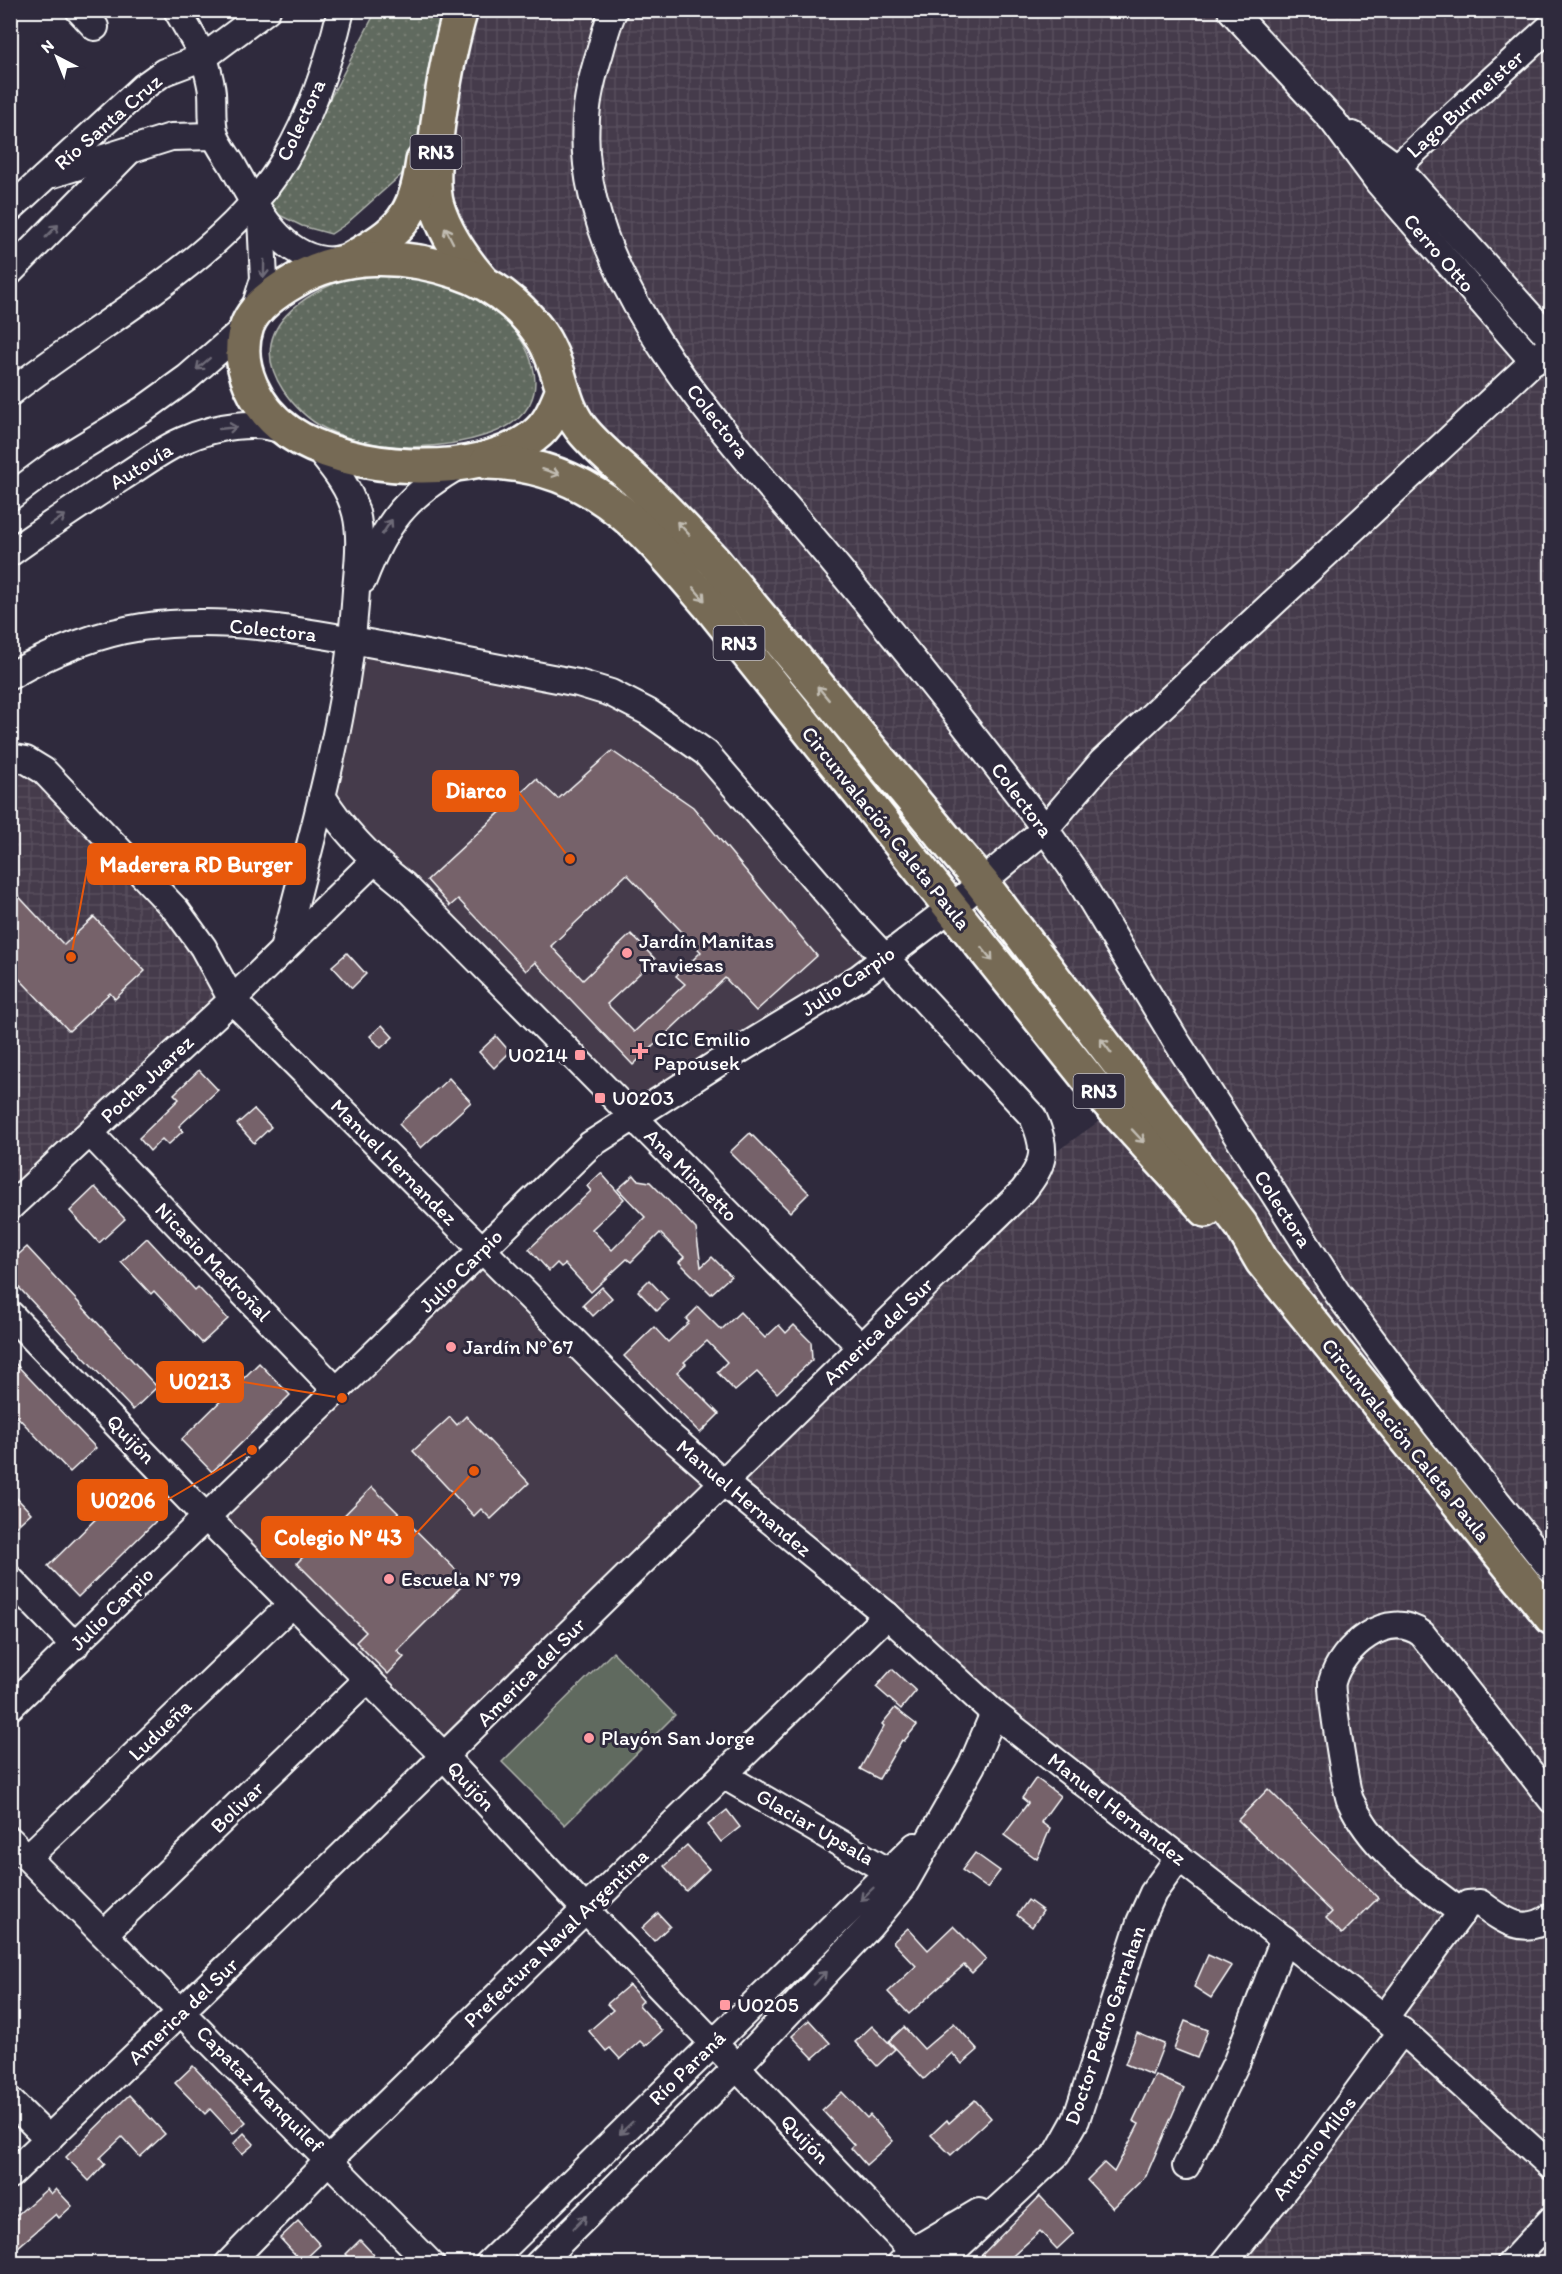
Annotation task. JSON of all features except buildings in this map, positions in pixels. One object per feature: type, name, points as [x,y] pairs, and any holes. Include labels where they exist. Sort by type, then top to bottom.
[{"type":"highway","name":"RN3","points":[[446,10],[421,176],[414,203],[397,229],[348,259],[296,280],[264,303],[249,322],[243,359],[252,389],[266,411],[288,432],[316,447],[353,459],[389,465],[437,466],[468,462],[520,446],[534,436],[553,413],[562,392],[552,356],[539,332],[526,316],[483,282],[456,249],[443,223],[436,194],[436,147],[445,77],[461,10]]},
{"type":"highway","name":"RN3","points":[[348,259],[426,262],[483,282]]},
{"type":"highway","name":"Circunvalación Caleta Paula","points":[[562,392],[570,413],[584,431],[665,509],[713,560],[844,718],[1114,1110],[1226,1232],[1262,1261]]},
{"type":"highway","name":"Circunvalación Caleta Paula","points":[[468,462],[508,462],[556,472],[585,486],[622,511],[652,540],[708,604],[844,776],[1072,1002],[1240,1224],[1262,1261],[1551,1618]]},
{"type":"street","points":[[177,10],[204,57],[212,92],[215,136],[257,210],[296,250],[323,261],[348,259]]},
{"type":"street","name":"Río Santa Cruz","points":[[10,208],[143,87],[164,72],[204,57],[267,10]]},
{"type":"street","name":"Colectora","points":[[10,393],[257,210],[301,129],[332,52],[341,10]]},
{"type":"street","name":"Colectora","points":[[614,10],[592,76],[586,120],[588,165],[597,214],[627,288],[683,376],[749,462],[838,568],[1045,829],[1338,1294],[1435,1424],[1551,1569]]},
{"type":"street","name":"Cerro Otto","points":[[1231,10],[1333,121],[1388,175],[1546,349]]},
{"type":"street","name":"Lago Burmeister","points":[[1388,175],[1551,25]]},
{"type":"street","name":"Río Santa Cruz","points":[[46,176],[171,137],[215,136]]},
{"type":"street","name":"Río Santa Cruz","points":[[10,272],[131,150]]},
{"type":"street","points":[[10,497],[57,462],[144,409],[187,378],[249,322],[264,279],[257,210]]},
{"type":"street","name":"Julio Carpio","points":[[10,1707],[590,1145],[860,977],[1045,829],[1102,762],[1546,349]]},
{"type":"street","name":"Autovía","points":[[10,553],[95,495],[184,440],[209,431],[267,425],[288,432]]},
{"type":"street","points":[[283,950],[322,796],[353,640],[356,600],[358,556],[356,514],[342,479],[316,447]]},
{"type":"street","points":[[356,600],[380,538],[391,521],[418,492],[468,462]]},
{"type":"street","name":"Colectora","points":[[10,676],[42,658],[90,640],[141,627],[199,624],[257,626],[353,640],[578,683],[611,693],[648,712],[706,753],[850,920],[1033,1117],[1042,1137],[1043,1161]]},
{"type":"street","name":"Manuel Hernandez","points":[[10,757],[26,760],[44,771],[177,911],[203,947],[231,1000],[661,1428],[723,1482],[887,1615],[994,1713],[1393,2024],[1551,2167]]},
{"type":"street","name":"Ana Minnetto","points":[[322,796],[340,825],[374,861],[404,885],[861,1347]]},
{"type":"street","name":"Pocha Juarez","points":[[10,1208],[231,1000],[374,861]]},
{"type":"street","name":"Nicasio Madroñal","points":[[90,1132],[337,1391]]},
{"type":"street","name":"America del Sur","points":[[10,2175],[444,1757],[1023,1191],[1043,1161]]},
{"type":"street","name":"Quijón","points":[[10,1314],[205,1516],[444,1757],[586,1910],[737,2067],[912,2259]]},
{"type":"street","points":[[10,1580],[75,1646]]},
{"type":"street","name":"Ludueña","points":[[19,1848],[292,1604]]},
{"type":"street","name":"Prefectura Naval Argentina","points":[[228,2264],[329,2160],[887,1615]]},
{"type":"street","points":[[1551,1800],[1422,1634],[1412,1626],[1390,1625],[1367,1635],[1344,1658],[1331,1684],[1349,1798],[1372,1837],[1393,1860],[1462,1913],[1468,1904],[1480,1903],[1510,1925],[1526,1926],[1551,1916]]},
{"type":"street","name":"Bolivar","points":[[105,1933],[368,1679]]},
{"type":"street","name":"Río Paraná","points":[[488,2264],[713,2042],[923,1854],[938,1822],[972,1765],[994,1713]]},
{"type":"street","name":"Glaciar Upsala","points":[[723,1775],[898,1876]]},
{"type":"street","name":"Capataz Manquilef","points":[[19,1848],[431,2264]]},
{"type":"street","name":"Doctor Pedro Garrahan","points":[[939,2264],[1057,2154],[1076,2120],[1140,1922],[1153,1893],[1179,1857]]},
{"type":"street","name":"Río Paraná","points":[[538,2264],[737,2067],[869,1927],[898,1876]]},
{"type":"street","name":"Antonio Milos","points":[[1224,2264],[1303,2166],[1462,1913]]},
{"type":"street","points":[[1186,2166],[1237,2061],[1284,1939]]},
{"type":"street","points":[[10,2101],[49,2139]]},
{"type":"street","name":"Doctor Pedro Garrahan","points":[[912,2259],[1024,2186]]},
{"type":"street","points":[[1510,2264],[1551,2219]]},
{"type":"shaded area","points":[[461,11],[1551,11],[1551,344],[1534,362],[1552,382],[1551,2263],[1224,2263],[1401,2031],[723,1482],[1043,1161],[1115,1110],[1138,1089],[562,392],[449,234],[455,29]]},
{"type":"shaded area","points":[[353,640],[578,683],[683,736],[886,957],[633,1118],[322,796]]},
{"type":"shaded area","points":[[11,757],[177,911],[232,1000],[11,1207]]},
{"type":"shaded area","points":[[482,1250],[723,1482],[444,1757],[205,1516]]},
{"type":"green space","points":[[376,11],[440,11],[421,145],[401,175],[346,224],[331,234],[302,226],[271,211],[267,199],[298,160]]},
{"type":"green space","points":[[356,275],[401,276],[430,280],[472,295],[492,308],[510,325],[523,344],[532,364],[535,385],[530,404],[515,421],[490,434],[450,444],[429,446],[386,446],[366,442],[345,437],[314,422],[283,390],[273,368],[270,348],[275,331],[300,303],[318,291]]},
{"type":"green space","name":"Playón San Jorge","points":[[613,1652],[675,1715],[565,1825],[502,1762]]},
{"type":"place","name":"Diarco","points":[[570,859]]},
{"type":"place","name":"Jardín Manitas Traviesas","points":[[627,953]]},
{"type":"place","name":"Maderera RD Burger","points":[[71,957]]},
{"type":"place","name":"CIC Emilio Papousek","points":[[640,1051]]},
{"type":"place","name":"U0214","points":[[580,1055]]},
{"type":"place","name":"U0203","points":[[600,1098]]},
{"type":"place","name":"Jardín Nº 67","points":[[451,1347]]},
{"type":"place","name":"U0213","points":[[342,1398]]},
{"type":"place","name":"U0206","points":[[252,1450]]},
{"type":"place","name":"Colegio Nº 43","points":[[474,1471]]},
{"type":"place","name":"Escuela N° 79","points":[[389,1579]]},
{"type":"place","name":"Playón San Jorge","points":[[589,1738]]},
{"type":"place","name":"U0205","points":[[725,2005]]}]
